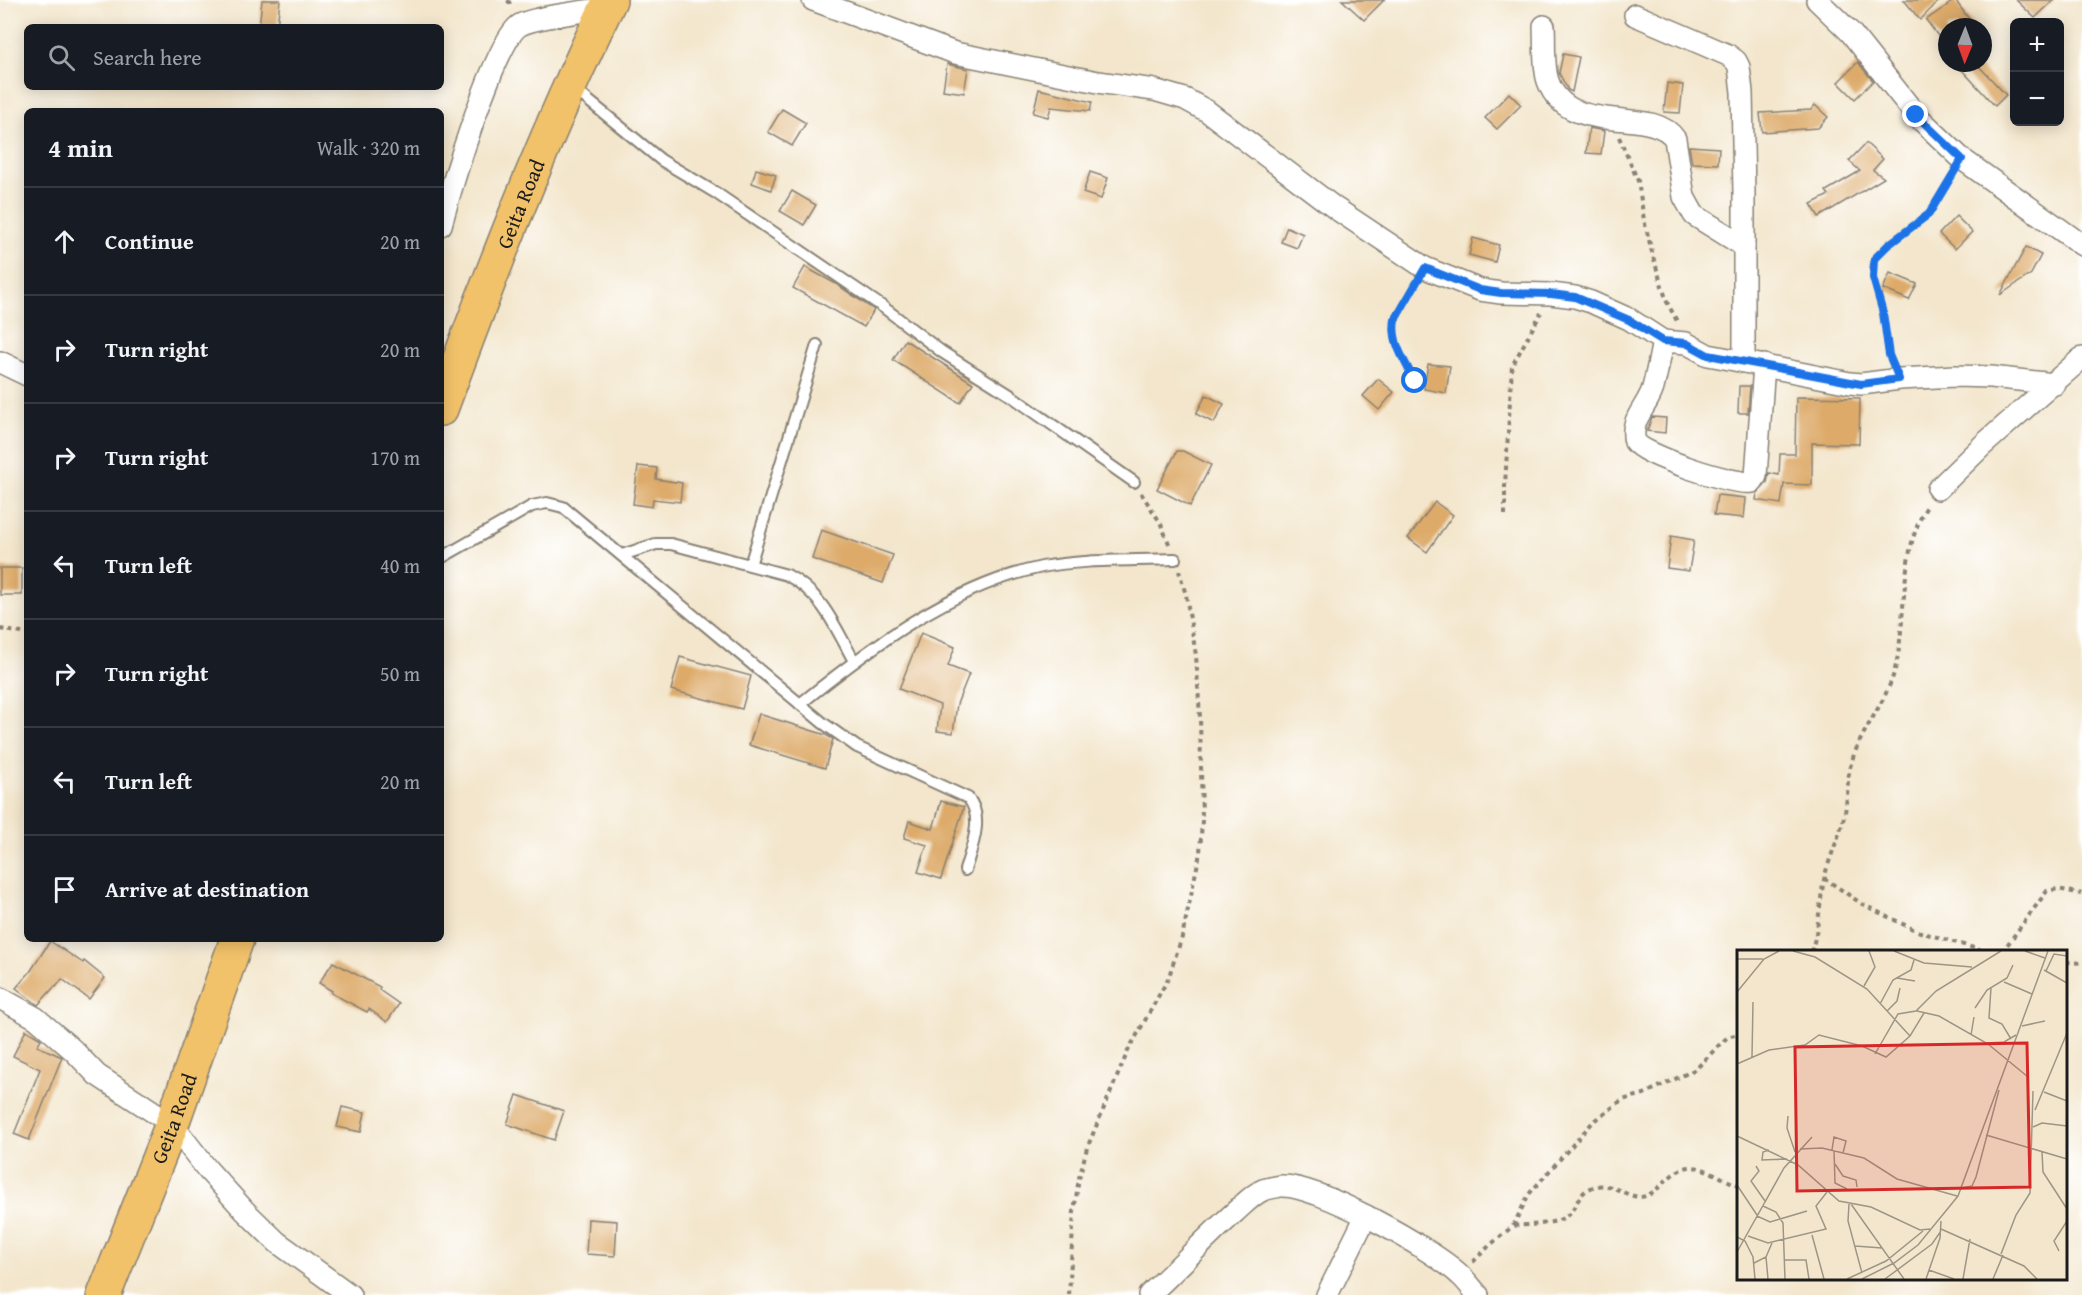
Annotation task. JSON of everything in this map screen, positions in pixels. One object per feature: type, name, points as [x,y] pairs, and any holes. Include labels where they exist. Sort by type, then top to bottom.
[{"type":"highway","name":"Geita Road","points":[[444,401],[495,262],[570,86],[608,4]]},
{"type":"highway","name":"Geita Road","points":[[104,1295],[172,1124],[236,942]]},
{"type":"street","points":[[813,0],[955,52],[1098,82],[1154,90],[1185,99],[1208,111],[1335,208],[1425,268],[1480,290],[1575,297],[1599,305],[1663,341],[1686,343],[1708,355],[1861,384],[1956,376],[1991,377],[2055,384]]},
{"type":"street","points":[[1817,0],[1851,33],[1916,115],[1962,159],[2082,245]]},
{"type":"street","points":[[444,216],[482,99],[507,37],[519,25],[608,4]]},
{"type":"street","points":[[1635,15],[1728,55],[1736,61],[1739,67],[1742,92],[1744,246],[1754,364],[1756,476],[1752,482],[1744,483],[1695,470],[1646,451],[1635,442],[1634,426],[1637,414],[1652,391],[1663,341]]},
{"type":"street","points":[[1544,26],[1547,79],[1553,93],[1580,112],[1594,117],[1658,126],[1670,131],[1675,139],[1684,197],[1694,215],[1744,246]]},
{"type":"street","points":[[1938,489],[1983,445],[2082,358]]},
{"type":"street","points":[[0,362],[24,374]]},
{"type":"street","points":[[0,998],[36,1018],[73,1050],[97,1075],[172,1124],[207,1168],[253,1219],[277,1242],[350,1295]]},
{"type":"street","points":[[1149,1295],[1208,1235],[1262,1190],[1282,1186],[1301,1190],[1366,1216],[1436,1256],[1461,1275],[1478,1295]]},
{"type":"street","points":[[1327,1295],[1366,1216]]},
{"type":"lane","points":[[570,86],[661,160],[716,193],[883,307],[942,352],[1010,395],[1134,482]]},
{"type":"lane","points":[[750,565],[818,345]]},
{"type":"lane","points":[[444,556],[532,506],[541,503],[563,507],[800,704],[856,747],[968,798],[974,804],[976,819],[975,838],[965,870]]},
{"type":"lane","points":[[622,555],[656,544],[671,544],[788,575],[803,584],[823,606],[854,661]]},
{"type":"lane","points":[[800,704],[854,661],[946,604],[999,580],[1043,567],[1093,562],[1175,559]]},
{"type":"path","points":[[1611,119],[1636,174],[1644,220],[1660,283],[1686,343]]},
{"type":"path","points":[[1899,379],[1889,355],[1883,313],[1873,278],[1874,259],[1888,245],[1929,214],[1962,159]]},
{"type":"path","points":[[1415,381],[1399,349],[1394,327],[1395,320],[1425,268]]},
{"type":"path","points":[[1505,515],[1504,485],[1512,366],[1551,294]]},
{"type":"path","points":[[1068,1295],[1074,1211],[1087,1148],[1128,1052],[1168,979],[1182,937],[1200,853],[1202,820],[1200,717],[1196,655],[1186,595],[1160,522],[1134,482]]},
{"type":"path","points":[[1811,950],[1818,930],[1824,878],[1844,815],[1846,783],[1853,756],[1859,740],[1888,693],[1896,665],[1912,542],[1920,517],[1938,489]]},
{"type":"path","points":[[0,629],[24,633]]},
{"type":"path","points":[[1824,878],[1862,904],[1917,931],[1973,949]]},
{"type":"path","points":[[2003,950],[2047,891],[2058,889],[2082,894]]},
{"type":"path","points":[[2067,962],[2082,963]]},
{"type":"path","points":[[1461,1275],[1489,1246],[1513,1226],[1529,1194],[1592,1123],[1622,1100],[1644,1094],[1696,1069],[1728,1037],[1737,1034]]},
{"type":"path","points":[[1513,1226],[1562,1219],[1568,1215],[1584,1192],[1600,1185],[1618,1188],[1636,1196],[1646,1196],[1683,1168],[1707,1171],[1737,1185]]},
{"type":"building","points":[[262,0],[280,0],[277,24],[259,24]]},
{"type":"building","points":[[1342,0],[1384,0],[1364,20]]},
{"type":"building","points":[[1904,0],[1940,0],[1920,20]]},
{"type":"building","points":[[1955,0],[1968,18],[1938,18],[1938,36],[1926,20]]},
{"type":"building","points":[[2016,0],[2054,0],[2035,18]]},
{"type":"building","points":[[1563,54],[1579,57],[1572,92],[1568,90],[1559,73]]},
{"type":"building","points":[[1858,62],[1873,81],[1855,99],[1838,82]]},
{"type":"building","points":[[947,64],[968,69],[964,93],[943,90]]},
{"type":"building","points":[[1964,72],[1984,72],[2006,95],[1995,106]]},
{"type":"building","points":[[1667,83],[1683,85],[1680,113],[1664,112]]},
{"type":"building","points":[[1039,89],[1092,102],[1090,111],[1051,107],[1048,117],[1033,113]]},
{"type":"building","points":[[1509,93],[1521,105],[1497,129],[1485,118]]},
{"type":"building","points":[[1815,105],[1828,117],[1818,128],[1762,132],[1760,113],[1811,110]]},
{"type":"building","points":[[782,109],[806,123],[792,146],[768,132]]},
{"type":"building","points":[[1589,128],[1604,131],[1601,154],[1586,153]]},
{"type":"building","points":[[1866,143],[1883,159],[1873,170],[1884,178],[1819,217],[1811,204],[1829,195],[1826,191],[1860,171],[1849,161]]},
{"type":"building","points":[[1689,146],[1719,148],[1718,164],[1692,163]]},
{"type":"building","points":[[756,169],[776,175],[771,190],[752,183]]},
{"type":"building","points":[[1090,172],[1108,178],[1101,199],[1083,193]]},
{"type":"building","points":[[792,191],[816,205],[804,225],[780,211]]},
{"type":"building","points":[[1956,216],[1972,232],[1955,249],[1939,234]]},
{"type":"building","points":[[1287,227],[1303,234],[1297,248],[1281,242]]},
{"type":"building","points":[[1473,238],[1499,245],[1495,262],[1469,255]]},
{"type":"building","points":[[2026,247],[2041,255],[2031,274],[2000,295]]},
{"type":"building","points":[[805,267],[836,284],[874,310],[864,327],[793,288]]},
{"type":"building","points":[[1890,273],[1917,284],[1909,300],[1883,289]]},
{"type":"building","points":[[905,340],[973,383],[960,403],[893,360]]},
{"type":"building","points":[[1428,364],[1450,366],[1446,393],[1424,389]]},
{"type":"building","points":[[1378,379],[1394,392],[1379,410],[1363,396]]},
{"type":"building","points":[[1739,386],[1750,386],[1748,413],[1738,413]]},
{"type":"building","points":[[1206,395],[1224,404],[1214,423],[1196,414]]},
{"type":"building","points":[[1796,397],[1860,398],[1859,444],[1812,443],[1812,485],[1784,484],[1781,504],[1756,500],[1757,494],[1767,483],[1769,473],[1779,475],[1780,454],[1795,454]]},
{"type":"building","points":[[1652,417],[1666,418],[1665,433],[1647,431]]},
{"type":"building","points":[[1177,451],[1183,451],[1211,465],[1190,506],[1157,489]]},
{"type":"building","points":[[638,466],[657,468],[656,479],[682,483],[680,502],[653,499],[652,507],[633,504]]},
{"type":"building","points":[[1717,495],[1746,498],[1744,518],[1714,515]]},
{"type":"building","points":[[1435,502],[1453,515],[1427,552],[1408,538]]},
{"type":"building","points":[[821,530],[893,555],[883,583],[812,559]]},
{"type":"building","points":[[1671,536],[1694,540],[1689,571],[1667,568]]},
{"type":"building","points":[[0,568],[22,568],[22,595],[0,595]]},
{"type":"building","points":[[921,633],[955,647],[948,666],[969,674],[957,704],[953,733],[937,731],[940,705],[899,689]]},
{"type":"building","points":[[680,657],[751,676],[742,709],[671,690]]},
{"type":"building","points":[[759,714],[833,739],[825,768],[749,745]]},
{"type":"building","points":[[941,801],[964,807],[941,879],[918,872],[927,845],[904,838],[909,821],[933,829]]},
{"type":"building","points":[[52,942],[83,963],[84,961],[105,978],[89,999],[62,979],[38,1005],[16,988]]},
{"type":"building","points":[[333,962],[380,987],[379,990],[399,1004],[387,1022],[369,1009],[367,1012],[331,993],[332,991],[319,983]]},
{"type":"building","points":[[26,1030],[41,1039],[37,1046],[62,1057],[29,1140],[14,1134],[40,1069],[13,1056]]},
{"type":"building","points":[[517,1095],[564,1111],[554,1140],[507,1124]]},
{"type":"building","points":[[342,1107],[365,1112],[361,1132],[337,1127]]},
{"type":"building","points":[[588,1219],[617,1221],[615,1256],[586,1254]]},
{"type":"route","points":[[1415,381],[1399,349],[1394,327],[1395,320],[1425,268],[1480,290],[1575,297],[1606,308],[1663,341],[1686,343],[1708,355],[1861,384],[1899,379],[1889,355],[1883,313],[1873,278],[1874,259],[1888,245],[1929,214],[1962,159],[1916,115]]}]
